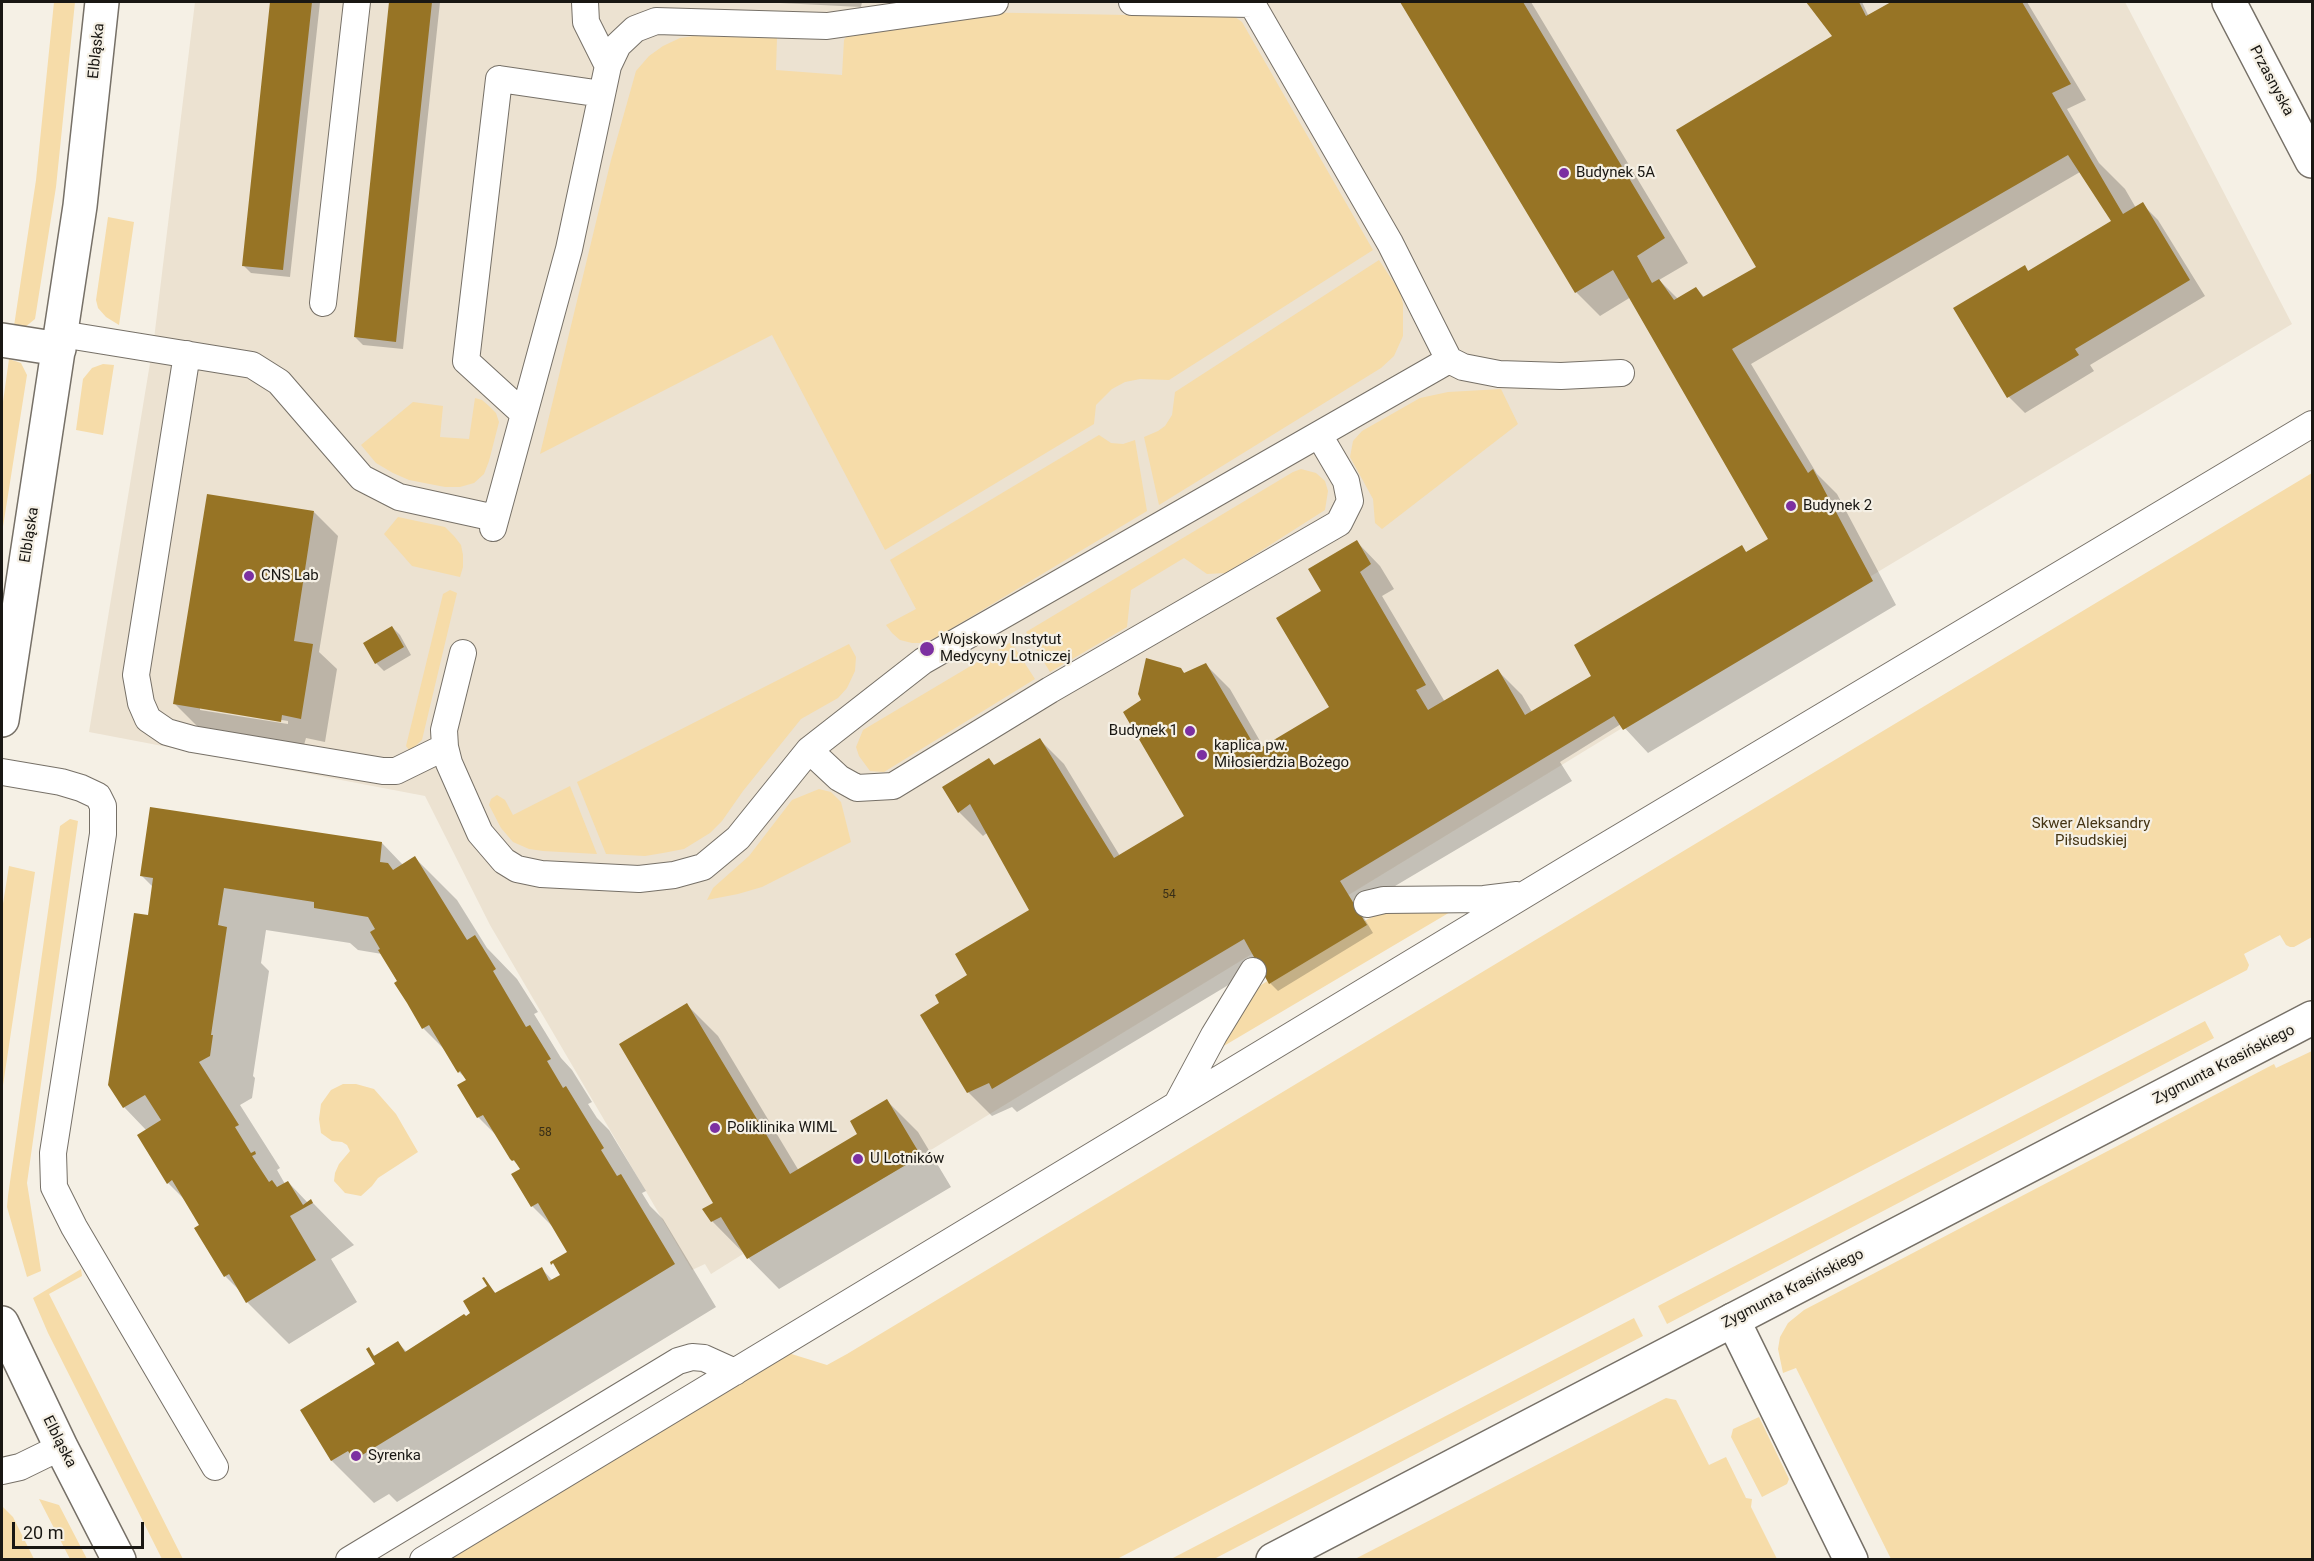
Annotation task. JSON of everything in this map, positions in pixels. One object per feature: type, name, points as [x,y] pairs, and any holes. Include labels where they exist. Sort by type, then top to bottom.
[{"type":"street","name":"Elbląska","points":[[2,720],[80,206],[102,2]]},
{"type":"street","name":"Przasnyska","points":[[2229,2],[2313,161]]},
{"type":"street","points":[[2,340],[60,342]]},
{"type":"street","name":"Zygmunta Krasińskiego","points":[[1273,1560],[2313,1018]]},
{"type":"street","points":[[1733,1320],[1851,1560]]},
{"type":"street","name":"Elbląska","points":[[2,1323],[61,1447],[119,1560]]},
{"type":"lane","points":[[323,303],[357,2]]},
{"type":"lane","points":[[60,342],[187,354],[252,365],[279,382],[362,478],[399,497],[494,523],[569,249],[608,66],[618,45],[635,29],[656,21],[827,26],[995,2]]},
{"type":"lane","points":[[1132,2],[1252,3],[1390,243],[1449,360],[1463,367],[1499,374],[1561,376],[1621,373]]},
{"type":"lane","points":[[584,8],[608,66]]},
{"type":"lane","points":[[524,414],[466,361],[500,79],[602,94]]},
{"type":"lane","points":[[187,354],[136,675],[141,703],[148,718],[167,732],[192,739],[383,771],[396,771],[445,747]]},
{"type":"lane","points":[[463,653],[444,730],[445,747],[449,763],[480,834],[504,861],[517,869],[541,874],[639,879],[674,875],[703,867],[738,838],[809,750],[923,661],[1449,360]]},
{"type":"lane","points":[[423,1560],[1526,894],[2313,424]]},
{"type":"lane","points":[[809,750],[839,778],[857,788],[893,786],[1050,690],[1339,523],[1350,501],[1346,481],[1319,435]]},
{"type":"lane","points":[[2,772],[61,782],[81,788],[98,796],[103,806],[103,834],[53,1154],[54,1188],[74,1227],[215,1467]]},
{"type":"lane","points":[[1367,904],[1384,900],[1484,899],[1526,894]]},
{"type":"lane","points":[[1177,1104],[1214,1035],[1253,971]]},
{"type":"lane","points":[[349,1560],[678,1361],[692,1357],[704,1358],[735,1372]]},
{"type":"lane","points":[[2,1471],[20,1467],[61,1447]]},
{"type":"shaded area","name":"Wojskowy Instytut Medycyny Lotniczej","points":[[195,2],[2125,2],[2292,324],[1886,567],[921,1156],[747,1259],[743,1254],[711,1274],[705,1264],[692,1270],[490,925],[425,796],[89,732],[154,339]]},
{"type":"green space","points":[[54,2],[75,2],[56,187],[35,319],[24,328],[14,326],[36,180]]},
{"type":"green space","points":[[967,12],[1235,17],[1242,22],[1373,250],[1169,380],[1140,379],[1125,382],[1112,389],[1096,405],[1094,424],[885,550],[772,335],[540,454],[611,160],[636,71],[649,56],[680,38],[694,36],[777,38],[776,70],[842,75],[844,40],[848,34]]},
{"type":"green space","points":[[108,217],[134,222],[119,325],[106,317],[98,308],[96,300]]},
{"type":"green space","points":[[1379,260],[1400,292],[1403,304],[1403,336],[1394,356],[1381,368],[1159,505],[1144,437],[1165,426],[1172,415],[1175,392]]},
{"type":"green space","points":[[9,359],[21,363],[27,375],[2,533],[2,409]]},
{"type":"green space","points":[[103,364],[114,365],[103,435],[76,430],[83,379],[92,368]]},
{"type":"green space","points":[[1501,389],[1518,424],[1382,529],[1375,523],[1373,499],[1350,457],[1353,441],[1362,431],[1420,398],[1448,392]]},
{"type":"green space","points":[[475,398],[482,400],[496,413],[499,422],[484,474],[474,483],[460,487],[445,487],[409,480],[376,463],[361,445],[413,402],[443,406],[440,437],[469,439]]},
{"type":"green space","points":[[1099,435],[1111,443],[1123,444],[1135,440],[1147,511],[939,636],[924,643],[912,643],[900,640],[892,633],[886,625],[916,609],[890,560]]},
{"type":"green space","points":[[1301,469],[1316,473],[1325,481],[1328,491],[1325,510],[1226,573],[1207,574],[1184,558],[1131,590],[1127,627],[1050,672],[1026,632]]},
{"type":"green space","name":"Skwer Aleksandry Piłsudskiej","points":[[2312,473],[2312,937],[2290,947],[2280,935],[2244,954],[2249,965],[2247,970],[1117,1559],[444,1560],[785,1352],[827,1365],[847,1354]]},
{"type":"green space","points":[[398,517],[445,527],[461,545],[463,567],[460,577],[412,566],[384,534]]},
{"type":"green space","points":[[450,590],[457,593],[422,740],[410,751],[406,746],[443,594]]},
{"type":"green space","points":[[1011,642],[1035,679],[884,772],[870,771],[859,756],[856,747],[863,730]]},
{"type":"green space","points":[[849,644],[856,657],[855,671],[847,688],[838,698],[801,719],[722,821],[710,833],[684,849],[645,856],[606,854],[577,782]]},
{"type":"green space","points":[[570,786],[597,854],[529,849],[513,842],[501,828],[489,805],[491,799],[497,795],[505,800],[513,815]]},
{"type":"green space","points":[[819,789],[831,792],[841,802],[851,842],[762,887],[707,900],[713,888],[749,856],[792,800]]},
{"type":"green space","points":[[70,819],[78,821],[27,1183],[41,1271],[27,1277],[7,1207],[8,1196],[60,826]]},
{"type":"green space","points":[[9,866],[35,872],[2,1092],[2,910]]},
{"type":"green space","points":[[1457,908],[1217,1050],[1251,993],[1368,919],[1381,913]]},
{"type":"green space","points":[[2205,1021],[2214,1038],[1667,1324],[1658,1306]]},
{"type":"green space","points":[[2312,1051],[2312,1559],[1891,1559],[1796,1368],[1783,1373],[1778,1349],[1780,1337],[1788,1323],[1804,1310],[2274,1064],[2276,1068]]},
{"type":"green space","points":[[343,1084],[356,1084],[374,1089],[396,1114],[418,1152],[378,1178],[361,1196],[345,1193],[334,1181],[339,1164],[350,1151],[347,1145],[332,1141],[321,1133],[319,1119],[321,1104],[331,1090]]},
{"type":"green space","points":[[81,1269],[82,1276],[49,1294],[183,1559],[162,1559],[48,1333],[33,1298]]},
{"type":"green space","points":[[1634,1318],[1643,1336],[1214,1559],[1171,1559]]},
{"type":"green space","points":[[1666,1398],[1676,1400],[1709,1465],[1726,1457],[1746,1498],[1752,1499],[1751,1507],[1777,1559],[1355,1559]]},
{"type":"green space","points":[[1759,1417],[1789,1479],[1787,1484],[1762,1497],[1731,1437],[1733,1429]]},
{"type":"green space","points":[[39,1499],[59,1505],[87,1559],[70,1559]]},
{"type":"green space","points":[[2,1506],[13,1517],[34,1559],[2,1559]]},
{"type":"building","points":[[270,2],[312,2],[283,270],[242,266]]},
{"type":"building","points":[[389,2],[432,2],[396,342],[354,337]]},
{"type":"building","points":[[1400,2],[1523,2],[1665,238],[1637,256],[1652,283],[1659,279],[1674,300],[1696,287],[1703,297],[1756,267],[1676,130],[1832,36],[1806,2],[1859,2],[1866,16],[1891,2],[2022,2],[2071,84],[2052,93],[2123,214],[2143,202],[2190,280],[2075,349],[2079,355],[2007,398],[1953,308],[2025,265],[2028,271],[2111,221],[2068,155],[1732,349],[1808,473],[1813,469],[1873,581],[1623,730],[1614,716],[1340,881],[1367,925],[1269,984],[1244,939],[992,1089],[989,1083],[967,1093],[920,1015],[939,1003],[935,995],[967,975],[955,954],[1029,910],[970,804],[958,813],[942,787],[989,758],[994,765],[1040,738],[1114,858],[1184,816],[1123,712],[1141,700],[1138,694],[1146,658],[1181,668],[1184,673],[1206,663],[1257,750],[1329,707],[1276,618],[1321,591],[1308,569],[1357,540],[1371,564],[1360,572],[1426,685],[1416,690],[1428,710],[1498,669],[1525,715],[1591,676],[1574,645],[1742,545],[1746,552],[1768,539],[1613,270],[1575,293]]},
{"type":"building","name":"CNS Lab","points":[[207,494],[314,511],[294,641],[313,644],[301,719],[282,715],[281,722],[173,704]]},
{"type":"building","points":[[392,626],[404,647],[375,664],[363,643]]},
{"type":"building","points":[[150,807],[382,842],[380,862],[388,863],[393,870],[415,856],[467,940],[475,935],[496,969],[493,971],[526,1027],[530,1025],[551,1059],[547,1061],[563,1088],[566,1086],[604,1148],[601,1150],[617,1176],[621,1174],[675,1264],[354,1460],[348,1451],[331,1461],[300,1410],[375,1364],[366,1349],[369,1347],[374,1356],[398,1341],[405,1352],[464,1314],[466,1316],[470,1313],[463,1301],[487,1286],[482,1278],[484,1277],[495,1293],[542,1267],[549,1281],[560,1275],[550,1262],[567,1252],[538,1203],[531,1207],[511,1174],[520,1169],[514,1160],[510,1159],[483,1115],[477,1118],[457,1085],[466,1080],[460,1071],[458,1073],[429,1025],[422,1029],[394,983],[397,981],[370,932],[375,929],[368,917],[314,908],[314,902],[224,888],[218,925],[227,927],[210,1056],[199,1062],[239,1125],[235,1127],[251,1153],[255,1151],[256,1154],[252,1156],[269,1182],[272,1180],[277,1187],[288,1181],[303,1205],[311,1199],[313,1203],[290,1216],[316,1260],[246,1303],[229,1274],[224,1277],[194,1228],[199,1225],[172,1180],[167,1184],[137,1135],[161,1120],[145,1095],[123,1108],[108,1085],[134,913],[148,915],[153,878],[140,876]]},
{"type":"building","name":"Poliklinika WIML","points":[[687,1003],[790,1174],[857,1134],[850,1121],[887,1099],[921,1156],[747,1259],[721,1217],[711,1222],[702,1209],[713,1203],[619,1044]]},
{"type":"place","name":"Budynek 5A","points":[[1564,173]]},
{"type":"place","name":"Budynek 2","points":[[1791,506]]},
{"type":"place","name":"CNS Lab","points":[[249,576]]},
{"type":"place","name":"Wojskowy Instytut Medycyny Lotniczej","points":[[927,649]]},
{"type":"place","name":"Budynek 1","points":[[1190,731]]},
{"type":"place","name":"kaplica pw. Miłosierdzia Bożego","points":[[1202,755]]},
{"type":"place","name":"Poliklinika WIML","points":[[715,1128]]},
{"type":"place","name":"U Lotników","points":[[858,1159]]},
{"type":"place","name":"Syrenka","points":[[356,1456]]}]
